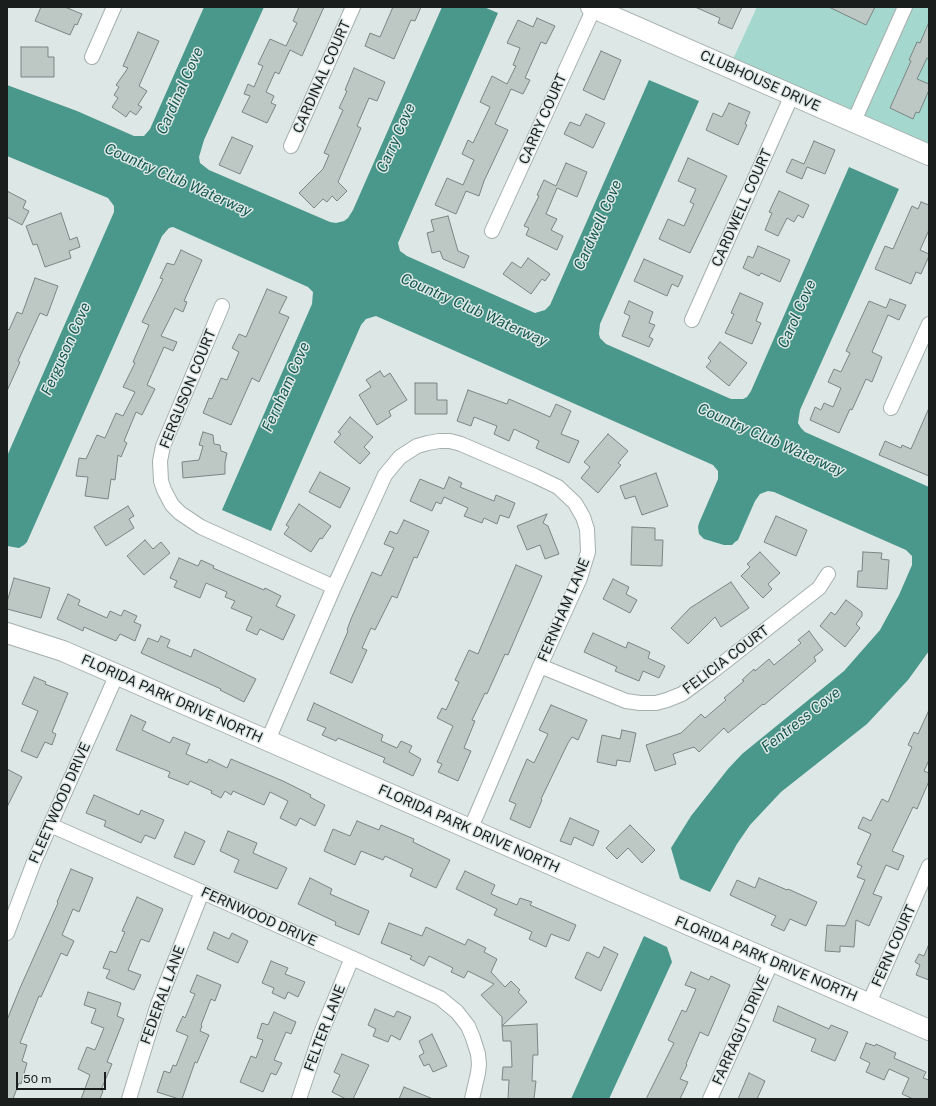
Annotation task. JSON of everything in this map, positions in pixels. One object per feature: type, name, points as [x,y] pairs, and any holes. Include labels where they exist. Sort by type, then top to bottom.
[{"type":"street","points":[[92,56],[114,7]]},
{"type":"street","name":"CARDINAL COURT","points":[[290,146],[353,7]]},
{"type":"street","points":[[854,122],[905,7]]},
{"type":"street","name":"CLUBHOUSE DRIVE","points":[[592,8],[929,155]]},
{"type":"street","name":"CARRY COURT","points":[[492,231],[592,8]]},
{"type":"street","name":"CARDWELL COURT","points":[[692,320],[792,95]]},
{"type":"street","name":"FERGUSON COURT","points":[[222,306],[165,439],[160,461],[161,481],[172,505],[180,513],[201,527],[334,587]]},
{"type":"street","points":[[891,408],[929,324]]},
{"type":"street","name":"FERNHAM LANE","points":[[268,740],[334,587],[386,475],[394,464],[417,446],[439,441],[461,444],[536,476],[558,487],[575,503],[583,517],[587,529],[588,552],[585,565],[470,830]]},
{"type":"street","name":"FELICIA COURT","points":[[540,666],[626,701],[656,703],[667,700],[682,694],[714,671],[819,588],[828,574]]},
{"type":"street","name":"FLORIDA PARK DRIVE NORTH","points":[[7,633],[63,651],[117,674],[929,1030]]},
{"type":"street","name":"FLEETWOOD DRIVE","points":[[7,934],[34,862],[117,674]]},
{"type":"street","name":"FERNWOOD DRIVE","points":[[50,825],[440,998],[452,1007],[471,1031],[478,1054],[478,1073],[472,1099]]},
{"type":"street","name":"FERN COURT","points":[[869,1003],[929,866]]},
{"type":"street","name":"FEDERAL LANE","points":[[129,1099],[158,1004],[202,892]]},
{"type":"street","name":"FELTER LANE","points":[[299,1099],[321,1033],[352,958]]},
{"type":"street","name":"FARRAGUT DRIVE","points":[[710,1099],[772,961]]},
{"type":"shaded area","points":[[757,7],[929,7],[929,145],[733,59]]},
{"type":"water","points":[[204,7],[264,7],[204,140],[199,157],[200,163],[209,170],[330,222],[336,223],[344,221],[348,218],[353,210],[442,7],[484,7],[498,13],[398,243],[400,251],[407,256],[535,313],[545,310],[550,305],[649,80],[699,101],[600,324],[599,334],[600,338],[606,344],[731,399],[743,399],[747,397],[751,391],[849,167],[899,189],[800,410],[798,423],[805,432],[929,487],[929,651],[908,680],[867,724],[781,792],[750,825],[737,844],[710,892],[680,879],[671,848],[691,816],[728,769],[742,754],[844,671],[880,630],[899,595],[912,565],[912,556],[906,550],[774,492],[768,491],[760,494],[755,501],[738,540],[732,545],[724,545],[704,539],[699,534],[698,527],[718,479],[718,471],[713,465],[376,316],[366,319],[361,325],[271,531],[222,510],[312,304],[313,292],[308,287],[173,227],[169,228],[162,236],[27,542],[19,548],[7,546],[7,456],[114,212],[114,206],[108,198],[7,156],[7,85],[77,111],[134,136],[144,136],[150,129]]},
{"type":"water","points":[[644,936],[667,947],[672,962],[609,1099],[571,1099]]},
{"type":"building","points":[[41,7],[65,7],[82,14],[70,35],[35,21]]},
{"type":"building","points":[[299,7],[324,7],[302,56],[290,50],[279,74],[275,72],[266,92],[274,96],[271,103],[276,105],[267,123],[242,112],[250,96],[244,94],[248,84],[254,87],[263,66],[258,64],[270,39],[286,46],[297,23],[293,21]]},
{"type":"building","points":[[393,7],[421,7],[415,21],[411,20],[394,59],[365,46],[370,33],[380,37]]},
{"type":"building","points":[[695,7],[742,7],[732,29],[718,23],[720,18]]},
{"type":"building","points":[[829,7],[875,7],[866,25]]},
{"type":"building","points":[[537,18],[555,26],[546,44],[541,42],[525,78],[530,80],[523,94],[511,89],[495,124],[508,130],[484,181],[479,196],[466,191],[456,214],[435,205],[447,178],[463,185],[474,160],[462,154],[468,140],[473,143],[490,107],[480,102],[492,76],[507,84],[516,66],[513,65],[520,48],[507,43],[518,20],[533,27]]},
{"type":"building","points":[[929,22],[929,59],[927,58],[917,79],[929,84],[929,90],[919,113],[916,112],[913,119],[890,108],[911,61],[909,60],[917,42],[920,43]]},
{"type":"building","points":[[138,32],[159,41],[139,86],[147,91],[138,105],[142,107],[136,115],[130,111],[126,117],[112,107],[118,98],[114,95],[119,87],[116,85],[128,68],[123,66]]},
{"type":"building","points":[[21,47],[48,47],[48,57],[54,57],[54,77],[21,77]]},
{"type":"building","points":[[601,51],[621,60],[604,100],[583,90]]},
{"type":"building","points":[[354,68],[385,82],[377,101],[369,98],[357,126],[361,128],[338,182],[347,191],[337,201],[332,196],[327,202],[323,199],[314,208],[299,193],[323,169],[329,155],[324,153],[343,110],[339,108],[347,91],[345,90]]},
{"type":"building","points":[[729,103],[750,112],[745,124],[747,125],[738,145],[706,130],[713,113],[722,117]]},
{"type":"building","points":[[586,114],[605,123],[593,148],[564,134],[570,122],[580,126]]},
{"type":"building","points":[[232,137],[253,146],[240,174],[219,165]]},
{"type":"building","points":[[814,141],[835,150],[825,174],[807,167],[802,179],[786,172],[792,159],[804,164]]},
{"type":"building","points":[[688,158],[727,176],[690,253],[659,239],[668,219],[684,226],[694,204],[690,202],[696,189],[678,181]]},
{"type":"building","points":[[566,163],[587,172],[577,197],[557,188],[546,214],[557,219],[551,230],[563,236],[557,250],[526,235],[529,228],[524,226],[539,196],[537,195],[544,180],[556,186]]},
{"type":"building","points":[[7,191],[26,201],[23,208],[29,211],[22,225],[7,217]]},
{"type":"building","points":[[779,191],[809,205],[803,218],[798,215],[794,222],[787,218],[778,236],[765,230],[772,213],[769,212]]},
{"type":"building","points":[[921,202],[929,205],[929,230],[920,250],[929,254],[929,256],[921,274],[916,272],[911,284],[875,269],[885,246],[893,249],[912,206],[918,209]]},
{"type":"building","points":[[61,213],[70,240],[77,237],[80,247],[69,251],[71,258],[45,267],[37,244],[33,245],[26,226]]},
{"type":"building","points":[[448,216],[458,251],[469,256],[464,268],[443,259],[440,251],[432,253],[427,233],[434,231],[431,220]]},
{"type":"building","points":[[758,246],[790,260],[780,282],[761,273],[759,276],[743,268],[748,256],[753,258]]},
{"type":"building","points":[[181,250],[202,260],[184,301],[187,302],[183,312],[175,308],[161,336],[177,342],[173,351],[164,347],[147,385],[155,389],[142,415],[136,412],[124,441],[127,443],[121,457],[118,455],[115,480],[111,479],[108,499],[85,496],[88,477],[76,476],[79,458],[86,459],[97,435],[105,438],[116,413],[123,416],[135,392],[123,387],[135,363],[133,362],[149,325],[142,322],[163,279],[160,278],[167,263],[174,265]]},
{"type":"building","points":[[528,258],[550,274],[545,281],[542,279],[531,294],[503,274],[512,262],[521,268]]},
{"type":"building","points":[[644,259],[683,276],[678,287],[672,284],[667,296],[634,281]]},
{"type":"building","points":[[35,278],[58,286],[47,316],[40,313],[18,361],[20,362],[7,391],[7,328],[9,330],[17,312],[22,314]]},
{"type":"building","points":[[267,289],[287,297],[279,313],[289,317],[259,382],[252,378],[231,425],[203,413],[209,398],[212,399],[221,378],[227,380],[239,352],[232,348],[239,334],[246,337]]},
{"type":"building","points":[[740,293],[763,303],[756,321],[761,323],[752,344],[725,333],[734,314],[731,313]]},
{"type":"building","points":[[890,299],[906,305],[899,320],[888,315],[872,352],[882,357],[872,382],[866,379],[852,410],[850,409],[839,433],[810,420],[815,407],[821,410],[824,403],[833,407],[841,388],[828,382],[834,369],[841,372],[850,353],[846,351],[869,301],[886,308]]},
{"type":"building","points":[[629,301],[653,312],[649,323],[655,325],[649,337],[653,339],[649,347],[622,336],[630,316],[624,313]]},
{"type":"building","points":[[720,342],[747,363],[729,386],[706,367],[711,361],[708,358]]},
{"type":"building","points":[[380,371],[384,377],[390,373],[407,400],[389,411],[391,416],[377,425],[359,395],[371,387],[366,380]]},
{"type":"building","points":[[415,383],[437,383],[437,400],[447,400],[447,414],[415,414]]},
{"type":"building","points":[[468,390],[507,404],[509,399],[550,417],[556,404],[571,411],[561,434],[579,441],[569,463],[536,448],[539,441],[514,429],[509,441],[494,434],[497,426],[474,417],[471,426],[457,421]]},
{"type":"building","points":[[929,408],[929,476],[879,455],[885,441],[901,448],[902,445],[911,449]]},
{"type":"building","points":[[350,417],[373,437],[364,447],[370,453],[360,464],[334,442],[341,434],[338,432]]},
{"type":"building","points":[[203,432],[213,435],[214,444],[220,445],[221,451],[227,453],[225,474],[183,478],[182,462],[199,460],[203,446],[199,445]]},
{"type":"building","points":[[608,434],[628,451],[618,463],[621,465],[598,493],[581,478],[590,467],[584,462]]},
{"type":"building","points":[[320,472],[350,488],[340,508],[309,492]]},
{"type":"building","points":[[656,473],[668,506],[642,515],[635,496],[625,499],[620,486]]},
{"type":"building","points":[[449,477],[462,483],[460,487],[494,501],[496,495],[515,503],[509,518],[500,515],[497,524],[484,518],[482,523],[464,516],[468,508],[444,497],[441,504],[436,502],[432,511],[410,501],[420,479],[444,489]]},
{"type":"building","points":[[299,504],[331,526],[322,539],[320,538],[311,552],[284,534],[289,527],[286,525]]},
{"type":"building","points":[[128,506],[134,516],[129,519],[134,528],[106,546],[94,527]]},
{"type":"building","points":[[547,514],[543,523],[548,526],[559,554],[545,559],[540,545],[527,550],[517,526]]},
{"type":"building","points":[[776,516],[807,530],[796,556],[764,542]]},
{"type":"building","points":[[404,520],[429,531],[417,558],[414,557],[397,598],[392,596],[375,630],[371,628],[362,648],[367,650],[352,683],[330,673],[348,631],[347,630],[351,619],[372,572],[381,576],[394,548],[384,544],[390,531],[397,534]]},
{"type":"building","points":[[632,527],[655,528],[655,540],[663,540],[662,566],[631,565]]},
{"type":"building","points":[[145,540],[153,549],[161,542],[170,553],[144,575],[127,556]]},
{"type":"building","points":[[760,552],[780,573],[768,584],[772,589],[763,598],[741,576],[750,567],[747,564]]},
{"type":"building","points":[[863,552],[882,553],[881,559],[889,560],[887,589],[857,587],[858,571],[862,571]]},
{"type":"building","points":[[179,558],[198,566],[201,560],[214,566],[213,568],[264,590],[265,588],[281,596],[276,606],[295,615],[283,640],[260,629],[257,635],[246,630],[252,617],[231,608],[235,601],[225,597],[227,592],[206,583],[200,598],[174,587],[177,581],[170,578]]},
{"type":"building","points":[[516,565],[542,576],[508,655],[505,654],[487,694],[485,693],[472,720],[475,721],[464,748],[471,751],[458,781],[438,772],[442,764],[437,762],[453,726],[437,718],[442,708],[446,710],[459,682],[455,680],[469,650],[478,654]]},
{"type":"building","points":[[14,578],[50,588],[41,618],[7,609],[7,602]]},
{"type":"building","points":[[613,579],[629,587],[626,594],[637,600],[630,613],[603,599]]},
{"type":"building","points":[[731,582],[749,608],[721,627],[715,617],[688,644],[671,628],[690,608]]},
{"type":"building","points":[[68,594],[80,600],[78,605],[107,618],[110,611],[121,616],[124,610],[137,616],[134,622],[141,625],[135,641],[120,634],[116,641],[84,627],[83,631],[57,619]]},
{"type":"building","points":[[846,600],[862,612],[862,616],[856,624],[860,628],[845,647],[820,626],[831,612],[835,615]]},
{"type":"building","points":[[809,631],[823,650],[814,657],[816,661],[728,733],[724,728],[699,752],[694,747],[673,754],[676,764],[655,771],[646,745],[681,733],[701,714],[705,718],[726,700],[724,698],[744,681],[742,680],[754,669],[755,671],[769,659],[774,665],[801,643],[798,640]]},
{"type":"building","points":[[593,633],[626,648],[628,642],[650,652],[648,658],[665,666],[659,678],[643,671],[639,681],[615,671],[617,667],[584,652]]},
{"type":"building","points":[[161,636],[170,640],[167,647],[191,657],[194,649],[256,679],[244,702],[220,690],[221,689],[141,653],[148,638],[158,642]]},
{"type":"building","points":[[34,677],[46,682],[45,684],[68,693],[52,732],[56,734],[52,745],[45,742],[37,758],[21,751],[38,711],[22,704]]},
{"type":"building","points":[[314,703],[383,735],[381,741],[397,748],[401,741],[412,746],[409,752],[421,759],[413,776],[383,762],[385,758],[338,738],[336,741],[322,735],[326,728],[307,720]]},
{"type":"building","points":[[551,705],[587,720],[578,740],[572,737],[568,743],[541,799],[542,800],[530,828],[510,819],[516,804],[509,801],[527,759],[534,763],[548,734],[539,730]]},
{"type":"building","points":[[929,710],[929,760],[924,771],[929,773],[929,781],[917,809],[913,807],[892,851],[904,856],[898,870],[886,865],[873,894],[882,897],[869,926],[856,920],[854,947],[840,946],[840,952],[825,951],[827,925],[845,926],[865,880],[857,877],[862,866],[857,864],[871,834],[858,828],[863,817],[871,821],[882,799],[888,802],[912,747],[908,745],[914,732],[918,734]]},
{"type":"building","points":[[131,715],[146,722],[142,730],[170,743],[173,737],[190,744],[186,754],[207,763],[209,759],[227,768],[231,759],[283,781],[311,795],[310,797],[325,805],[315,826],[300,818],[296,826],[280,818],[288,801],[270,792],[264,805],[233,791],[231,795],[225,791],[221,798],[211,793],[212,791],[190,781],[188,785],[168,777],[170,772],[116,750]]},
{"type":"building","points":[[622,730],[636,733],[630,762],[617,760],[616,766],[597,762],[602,735],[620,739]]},
{"type":"building","points":[[7,769],[22,777],[7,807]]},
{"type":"building","points":[[94,795],[139,815],[141,810],[164,820],[155,839],[145,835],[141,843],[104,826],[106,821],[86,813]]},
{"type":"building","points":[[570,818],[599,831],[593,846],[574,837],[571,845],[560,841]]},
{"type":"building","points":[[357,821],[379,830],[381,825],[414,839],[413,842],[450,860],[436,888],[410,876],[413,869],[385,856],[383,860],[361,851],[355,865],[324,851],[333,829],[350,836]]},
{"type":"building","points":[[630,825],[655,850],[642,863],[628,848],[617,859],[606,848]]},
{"type":"building","points":[[228,831],[257,843],[253,853],[287,868],[277,889],[234,872],[239,860],[220,851]]},
{"type":"building","points":[[185,832],[205,841],[194,865],[174,857]]},
{"type":"building","points":[[71,869],[93,878],[79,912],[73,909],[62,935],[74,941],[67,956],[61,953],[41,997],[39,996],[20,1043],[27,1045],[22,1061],[27,1063],[21,1084],[19,1083],[13,1099],[7,1099],[7,1020],[58,903],[57,902]]},
{"type":"building","points":[[465,871],[495,885],[491,894],[517,905],[520,898],[532,902],[530,905],[576,925],[569,941],[551,934],[546,947],[529,939],[532,932],[494,915],[497,909],[456,889]]},
{"type":"building","points":[[310,878],[332,889],[330,894],[369,911],[359,935],[335,925],[336,922],[298,904]]},
{"type":"building","points":[[759,878],[817,902],[806,926],[790,919],[784,931],[771,925],[776,916],[730,895],[737,880],[755,888]]},
{"type":"building","points":[[137,897],[163,909],[149,942],[141,939],[128,970],[141,975],[134,990],[106,978],[110,970],[103,968],[110,951],[116,953],[125,932],[122,931]]},
{"type":"building","points":[[389,923],[422,936],[426,927],[465,945],[468,939],[486,948],[484,952],[497,959],[491,972],[505,987],[511,981],[520,990],[518,992],[527,1002],[502,1026],[502,1017],[481,995],[494,984],[468,971],[464,978],[451,972],[453,968],[429,956],[424,966],[410,959],[412,956],[381,943]]},
{"type":"building","points":[[214,932],[229,939],[232,933],[248,941],[238,963],[207,949]]},
{"type":"building","points":[[929,944],[929,980],[916,975],[920,965],[915,962],[919,954],[924,956]]},
{"type":"building","points":[[604,947],[618,954],[601,991],[575,978],[587,952],[599,958]]},
{"type":"building","points":[[271,961],[288,968],[285,974],[305,982],[298,997],[288,992],[285,999],[272,993],[274,988],[262,983]]},
{"type":"building","points":[[691,972],[709,980],[711,976],[730,985],[708,1036],[700,1032],[680,1079],[688,1082],[680,1099],[646,1099],[674,1043],[668,1040],[682,1010],[686,1012],[696,989],[685,985]]},
{"type":"building","points":[[197,975],[221,985],[215,1001],[211,999],[201,1025],[200,1031],[209,1035],[197,1063],[195,1062],[182,1099],[179,1099],[157,1092],[164,1071],[170,1073],[173,1065],[176,1066],[188,1036],[176,1031],[183,1016],[185,1018],[195,994],[190,992]]},
{"type":"building","points":[[88,992],[121,1003],[117,1016],[124,1019],[107,1062],[112,1064],[101,1090],[103,1091],[100,1099],[81,1099],[90,1075],[78,1069],[87,1047],[95,1050],[104,1028],[91,1023],[96,1009],[84,1005]]},
{"type":"building","points":[[778,1006],[829,1029],[831,1025],[848,1032],[835,1061],[811,1051],[816,1039],[773,1021]]},
{"type":"building","points":[[375,1009],[394,1017],[397,1011],[411,1017],[400,1040],[391,1035],[388,1042],[373,1036],[376,1029],[368,1025]]},
{"type":"building","points":[[274,1012],[296,1022],[291,1034],[286,1032],[274,1060],[282,1063],[276,1075],[271,1073],[263,1092],[240,1082],[251,1056],[256,1058],[263,1040],[257,1038],[262,1023],[268,1025]]},
{"type":"building","points":[[537,1024],[538,1055],[533,1055],[532,1081],[536,1081],[534,1099],[508,1099],[509,1080],[502,1080],[503,1067],[512,1067],[511,1041],[503,1041],[502,1026]]},
{"type":"building","points":[[432,1034],[447,1066],[433,1072],[429,1064],[424,1066],[419,1056],[424,1053],[419,1041]]},
{"type":"building","points":[[866,1043],[875,1046],[876,1044],[896,1053],[894,1058],[926,1072],[923,1078],[929,1080],[929,1099],[913,1099],[902,1094],[909,1078],[889,1069],[884,1080],[866,1072],[870,1063],[860,1058]]},
{"type":"building","points":[[342,1054],[369,1065],[353,1099],[346,1099],[332,1092],[340,1075],[334,1072]]},
{"type":"building","points":[[749,1073],[765,1081],[757,1099],[738,1099]]},
{"type":"building","points":[[404,1087],[433,1099],[399,1099]]},
{"type":"water label","name":"Cardinal Cove","points":[[180,91]]},
{"type":"water label","name":"Carry Cove","points":[[396,138]]},
{"type":"water label","name":"Country Club Waterway","points":[[178,180]]},
{"type":"water label","name":"Cardwell Cove","points":[[598,225]]},
{"type":"water label","name":"Country Club Waterway","points":[[474,310]]},
{"type":"water label","name":"Carol Cove","points":[[797,314]]},
{"type":"water label","name":"Ferguson Cove","points":[[66,349]]},
{"type":"water label","name":"Fernham Cove","points":[[286,387]]},
{"type":"water label","name":"Country Club Waterway","points":[[771,440]]},
{"type":"water label","name":"Fentress Cove","points":[[801,720]]}]
